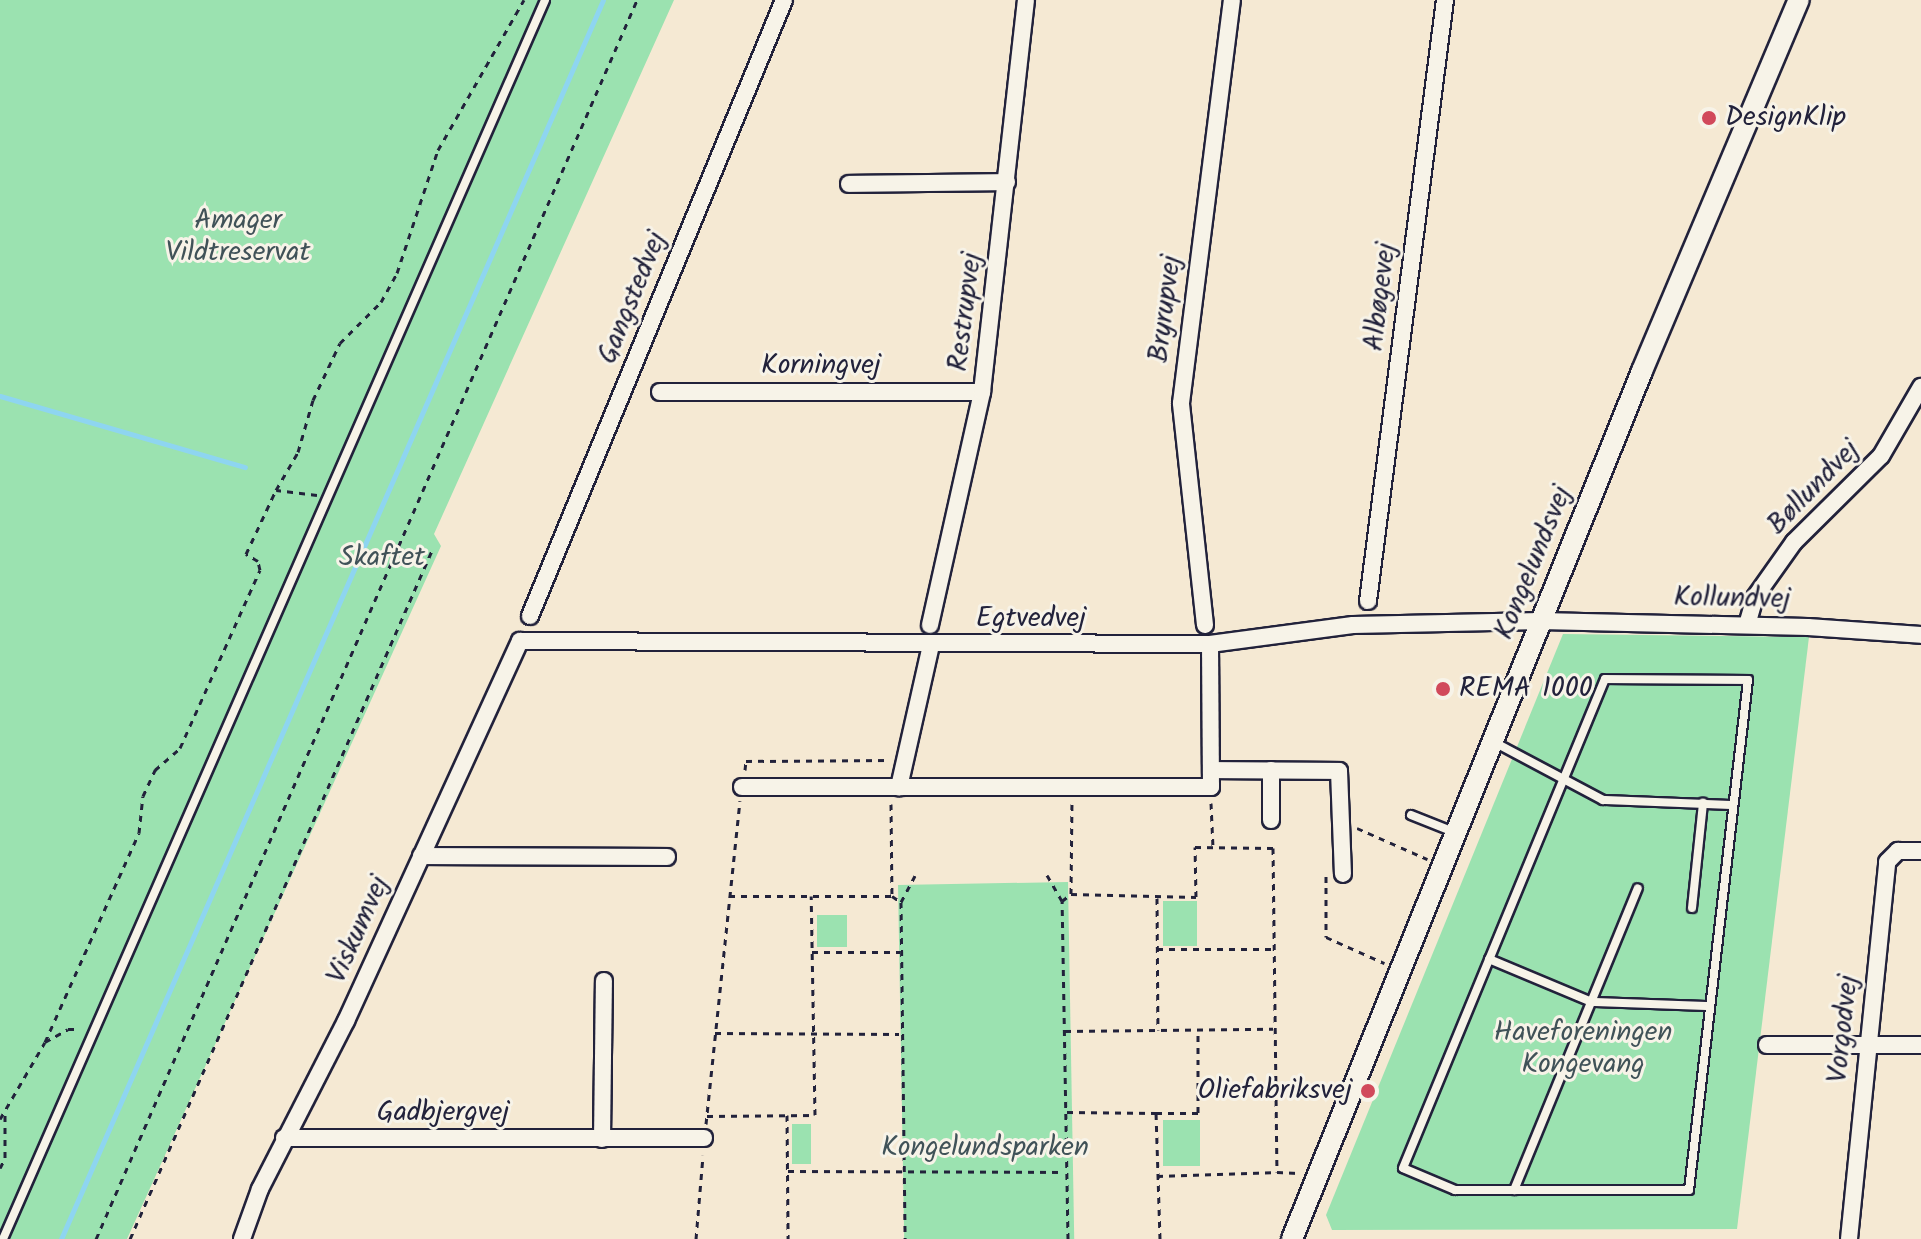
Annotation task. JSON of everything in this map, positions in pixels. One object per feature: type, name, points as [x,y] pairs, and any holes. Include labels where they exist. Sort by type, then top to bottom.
[{"type":"street","name":"Gangstedvej","points":[[530,616],[784,0]]},
{"type":"street","name":"Restrupvej","points":[[930,625],[982,392],[1026,0]]},
{"type":"street","name":"Bryrupvej","points":[[1205,625],[1181,403],[1232,0]]},
{"type":"street","name":"Albøgevej","points":[[1368,601],[1445,0]]},
{"type":"street","name":"Kongelundsvej","points":[[1292,1239],[1491,741],[1799,0]]},
{"type":"street","points":[[849,184],[1007,182]]},
{"type":"street","name":"Bøllundvej","points":[[1747,625],[1755,597],[1794,542],[1881,456],[1916,413],[1921,387]]},
{"type":"street","name":"Korningvej","points":[[660,392],[982,392]]},
{"type":"street","name":"Kollundvej","points":[[1541,621],[1747,625],[1921,635]]},
{"type":"street","name":"Egtvedvej","points":[[520,641],[1210,644],[1353,625],[1541,621]]},
{"type":"street","name":"Viskumvej","points":[[242,1239],[284,1138],[346,1021],[520,641]]},
{"type":"street","points":[[1210,644],[1211,778]]},
{"type":"street","points":[[899,787],[902,760],[931,645]]},
{"type":"street","points":[[1271,770],[1271,820]]},
{"type":"street","points":[[742,787],[1072,786],[1211,778],[1271,770],[1339,771],[1343,874]]},
{"type":"street","name":"Vorgodvej","points":[[1849,1239],[1887,862],[1898,851],[1921,851]]},
{"type":"street","points":[[421,856],[667,857]]},
{"type":"street","points":[[602,1139],[604,981]]},
{"type":"street","points":[[1767,1045],[1921,1045]]},
{"type":"street","name":"Gadbjergvej","points":[[284,1138],[704,1138]]},
{"type":"lane","points":[[3,1239],[545,0]]},
{"type":"lane","points":[[1605,679],[1748,680],[1689,1190],[1455,1190],[1403,1168],[1563,780],[1605,679]]},
{"type":"lane","points":[[1491,741],[1603,800],[1733,805]]},
{"type":"lane","points":[[1692,908],[1703,803]]},
{"type":"lane","points":[[1411,815],[1455,832]]},
{"type":"lane","points":[[1514,1190],[1638,888]]},
{"type":"lane","points":[[1489,959],[1592,1002],[1709,1006]]},
{"type":"path","points":[[0,1119],[45,1042],[139,833],[143,796],[155,770],[180,748],[260,570],[258,561],[246,554],[298,452],[313,400],[340,343],[381,302],[397,273],[438,150],[524,0]]},
{"type":"path","points":[[96,1239],[637,0]]},
{"type":"path","points":[[276,490],[329,497]]},
{"type":"path","points":[[130,1239],[433,548]]},
{"type":"path","points":[[696,1239],[729,896],[746,761],[902,760]]},
{"type":"path","points":[[1211,778],[1213,847]]},
{"type":"path","points":[[1071,894],[1072,786]]},
{"type":"path","points":[[892,896],[891,798],[899,787]]},
{"type":"path","points":[[1341,820],[1441,865]]},
{"type":"path","points":[[1062,901],[1071,894],[1196,897],[1195,847],[1273,848],[1277,1172]]},
{"type":"path","points":[[1343,874],[1326,873],[1326,937],[1400,970]]},
{"type":"path","points":[[1047,875],[1062,901],[1068,1239]]},
{"type":"path","points":[[905,1239],[900,1034],[901,902],[915,876]]},
{"type":"path","points":[[729,896],[892,896],[901,902]]},
{"type":"path","points":[[707,1116],[815,1115],[811,896]]},
{"type":"path","points":[[1157,896],[1158,1030]]},
{"type":"path","points":[[1157,949],[1274,949]]},
{"type":"path","points":[[812,952],[902,952]]},
{"type":"path","points":[[45,1042],[68,1029],[96,1029]]},
{"type":"path","points":[[1065,1031],[1275,1029]]},
{"type":"path","points":[[1066,1112],[1198,1113],[1198,1030]]},
{"type":"path","points":[[715,1033],[900,1034]]},
{"type":"path","points":[[1156,1113],[1160,1239]]},
{"type":"path","points":[[0,1168],[5,1158],[5,1114]]},
{"type":"path","points":[[787,1115],[788,1239]]},
{"type":"path","points":[[788,1171],[1066,1172]]},
{"type":"path","points":[[1157,1176],[1277,1172],[1318,1177]]},
{"type":"green space","name":"Amager Vildtreservat","points":[[0,0],[674,0],[434,534],[441,546],[127,1239],[0,1239]]},
{"type":"green space","name":"Haveforeningen Kongevang","points":[[1563,634],[1809,637],[1737,1229],[1332,1230],[1326,1215]]},
{"type":"green space","name":"Kongelundsparken","points":[[1068,882],[1074,1239],[904,1239],[898,885]]},
{"type":"green space","points":[[1163,901],[1197,901],[1197,946],[1163,946]]},
{"type":"green space","points":[[817,915],[847,915],[847,947],[817,947]]},
{"type":"green space","points":[[1163,1120],[1200,1120],[1200,1166],[1163,1166]]},
{"type":"green space","points":[[792,1124],[811,1124],[811,1164],[792,1164]]},
{"type":"waterway","points":[[61,1239],[603,0]]},
{"type":"waterway","points":[[0,396],[245,467]]},
{"type":"place","name":"DesignKlip","points":[[1709,118]]},
{"type":"place","name":"REMA 1000","points":[[1443,689]]},
{"type":"place","name":"Oliefabriksvej","points":[[1368,1091]]},
{"type":"park label","name":"Skaftet","points":[[382,558]]}]
